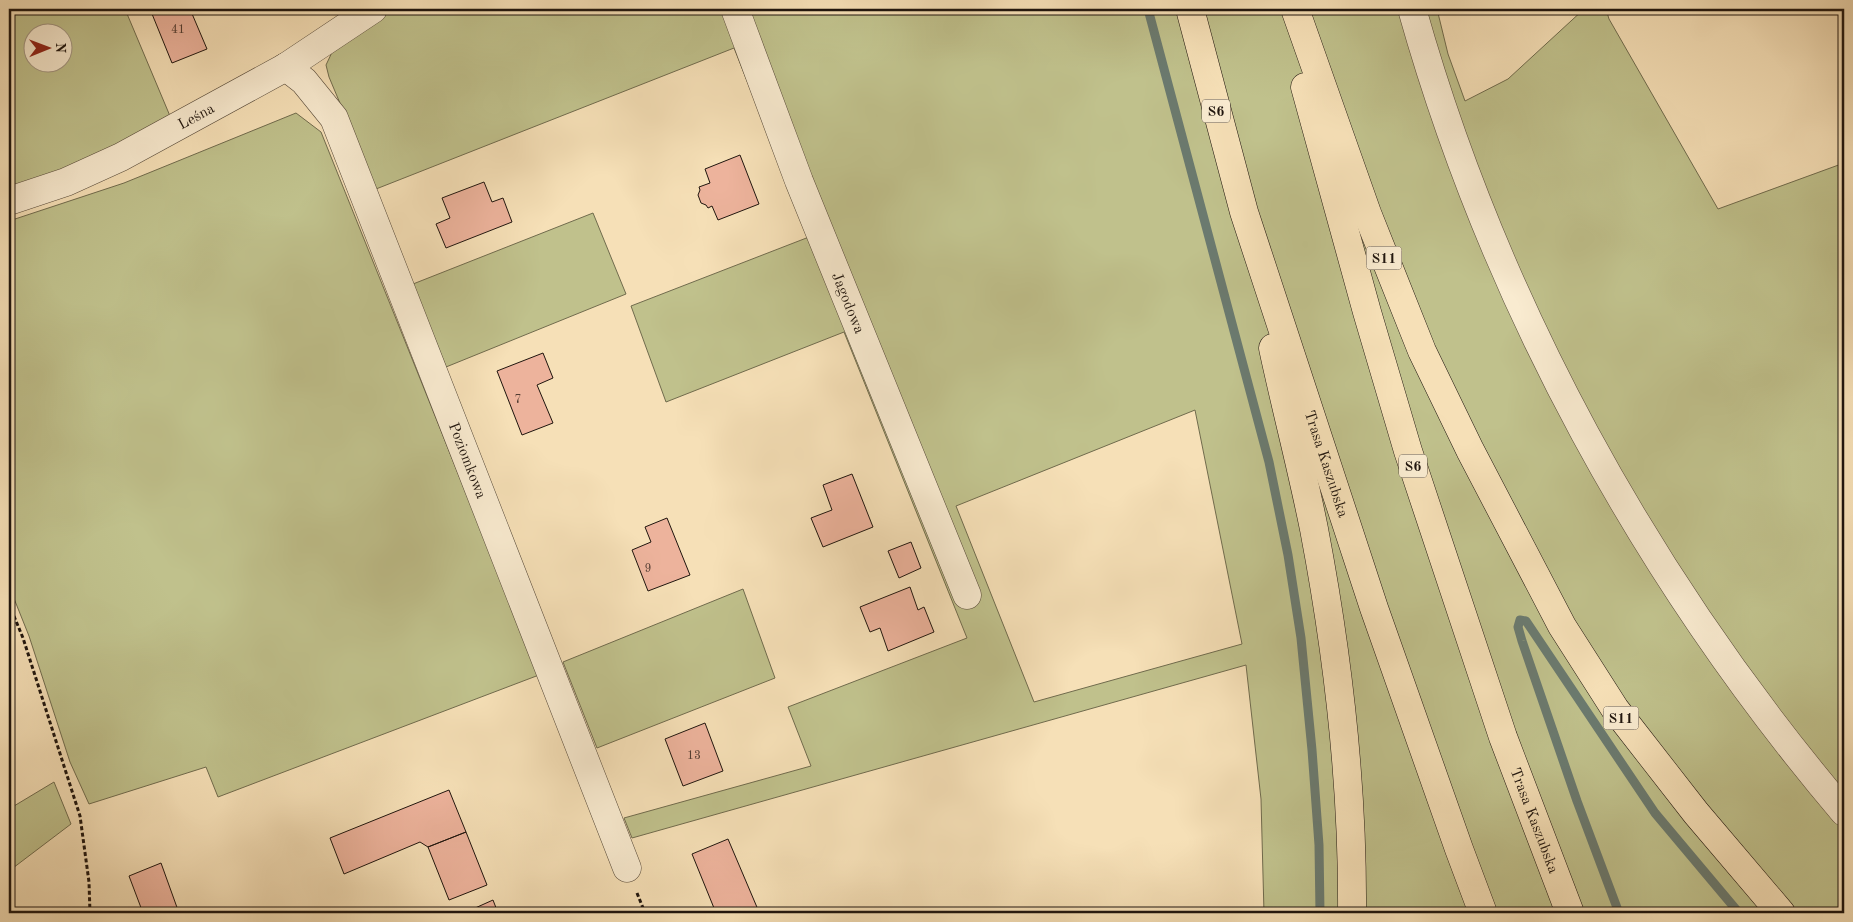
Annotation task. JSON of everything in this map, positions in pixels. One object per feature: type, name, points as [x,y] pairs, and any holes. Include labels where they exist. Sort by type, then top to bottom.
[{"type":"highway","name":"Trasa Kaszubska","points":[[1190,9],[1244,212],[1378,618],[1483,913]]},
{"type":"highway","name":"Trasa Kaszubska","points":[[1286,9],[1367,312],[1408,451],[1503,738],[1570,913]]},
{"type":"highway","name":"S11","points":[[1295,9],[1367,213],[1422,351],[1470,450],[1562,626],[1615,709],[1696,813],[1781,913]]},
{"type":"highway","points":[[1244,212],[1290,430],[1313,528],[1328,612],[1345,762],[1350,833],[1352,913]]},
{"type":"street","name":"Leśna","points":[[9,201],[66,182],[121,157],[286,67],[373,9]]},
{"type":"street","name":"Jagodowa","points":[[735,9],[799,181],[968,595]]},
{"type":"street","points":[[1412,9],[1431,72],[1463,162],[1502,261],[1544,354],[1587,438],[1680,594],[1742,683],[1805,766],[1844,812]]},
{"type":"street","name":"Poziomkowa","points":[[286,67],[304,81],[334,118],[627,868]]},
{"type":"path","points":[[9,604],[23,638],[80,816],[89,882],[90,913]]},
{"type":"green space","points":[[9,9],[125,9],[170,116],[114,147],[60,171],[9,188]]},
{"type":"green space","points":[[392,9],[1437,9],[1448,54],[1465,101],[1508,79],[1584,9],[1606,9],[1609,19],[1718,209],[1844,163],[1844,913],[1264,913],[1261,799],[1246,665],[632,838],[624,818],[811,766],[788,707],[967,638],[844,332],[666,402],[631,306],[809,237],[734,48],[376,189],[329,77],[326,65],[335,46]],"holes":[[[1195,410],[1242,644],[1034,702],[956,506]]]},
{"type":"green space","points":[[296,113],[321,132],[539,675],[218,797],[206,767],[89,804],[70,762],[29,636],[9,586],[9,221],[124,183]]},
{"type":"green space","points":[[593,213],[626,294],[446,367],[413,284]]},
{"type":"green space","points":[[743,589],[775,678],[597,748],[563,662]]},
{"type":"green space","points":[[54,782],[71,824],[9,871],[9,809]]},
{"type":"building","points":[[150,9],[190,9],[207,49],[172,63]]},
{"type":"building","points":[[740,155],[759,204],[718,220],[712,206],[708,208],[701,203],[698,195],[699,187],[710,183],[705,169]]},
{"type":"building","points":[[484,182],[492,202],[503,198],[512,222],[446,248],[436,224],[450,218],[442,198]]},
{"type":"building","points":[[543,353],[553,378],[537,385],[553,423],[522,435],[497,371]]},
{"type":"building","points":[[852,474],[873,527],[823,547],[811,518],[832,510],[823,485]]},
{"type":"building","points":[[667,518],[690,575],[648,591],[632,550],[651,542],[645,527]]},
{"type":"building","points":[[911,542],[921,568],[899,578],[888,551]]},
{"type":"building","points":[[910,587],[918,610],[924,607],[934,632],[888,651],[880,628],[870,632],[860,607]]},
{"type":"building","points":[[705,723],[723,771],[683,786],[665,739]]},
{"type":"building","points":[[449,790],[466,832],[428,847],[420,842],[344,874],[330,838]]},
{"type":"building","points":[[466,832],[487,885],[449,900],[428,847]]},
{"type":"building","points":[[728,839],[759,912],[716,913],[692,854]]},
{"type":"building","points":[[161,863],[179,913],[143,913],[129,876]]},
{"type":"building","points":[[493,900],[498,913],[464,913]]},
{"type":"waterway","points":[[1148,9],[1269,462],[1288,555],[1301,638],[1312,750],[1319,845],[1320,913]]},
{"type":"waterway","points":[[1619,913],[1577,801],[1522,641],[1518,627],[1520,620],[1526,621],[1655,813],[1739,913]]}]
